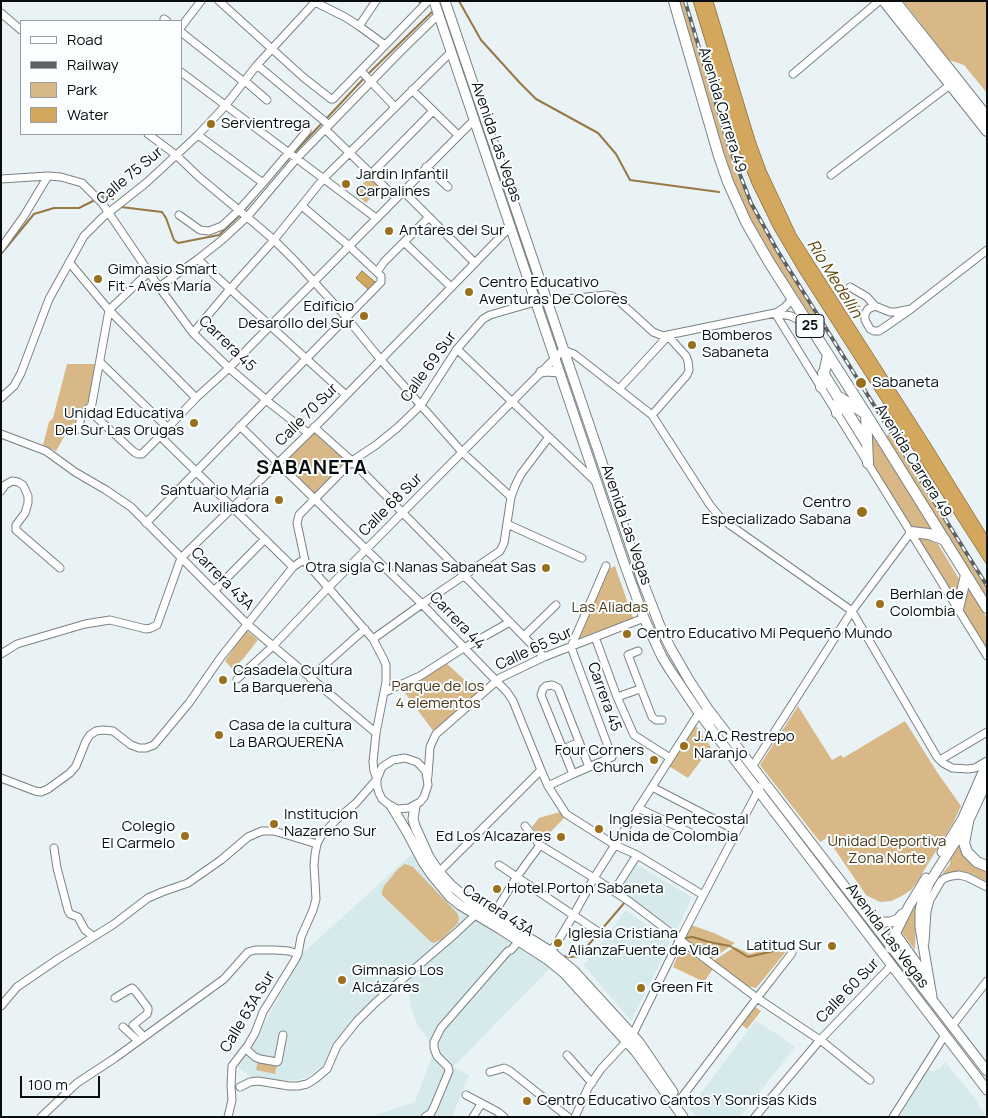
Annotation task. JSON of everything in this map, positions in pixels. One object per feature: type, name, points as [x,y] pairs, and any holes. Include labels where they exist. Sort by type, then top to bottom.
[{"type":"highway","name":"Avenida Carrera 49","points":[[674,1],[719,156],[738,206],[769,262],[987,608]]},
{"type":"highway","points":[[884,1],[987,131]]},
{"type":"highway","points":[[895,1],[987,117]]},
{"type":"highway","points":[[904,12],[915,41]]},
{"type":"highway","points":[[821,387],[828,354]]},
{"type":"highway","points":[[824,373],[867,443]]},
{"type":"highway","points":[[838,397],[866,414],[868,463]]},
{"type":"highway","points":[[837,412],[838,397]]},
{"type":"highway","points":[[911,532],[928,534],[945,540]]},
{"type":"highway","points":[[958,609],[966,575]]},
{"type":"highway","points":[[968,822],[964,843],[972,857],[987,866]]},
{"type":"main road","name":"Avenida Las Vegas","points":[[432,2],[438,13],[634,592],[644,618],[670,670],[699,713],[987,1090]]},
{"type":"main road","name":"Avenida Las Vegas","points":[[446,3],[642,580],[660,626],[677,660],[708,709],[987,1071]]},
{"type":"main road","points":[[541,372],[559,372]]},
{"type":"main road","name":"Calle 60 Sur","points":[[892,965],[890,944],[895,933],[909,906],[959,825],[987,762]]},
{"type":"main road","points":[[924,968],[920,911],[924,892],[968,822],[987,781]]},
{"type":"main road","name":"Carrera 43A","points":[[415,806],[413,819],[415,826],[439,872],[464,896],[555,954],[574,971],[629,1038],[636,1052],[683,1117]]},
{"type":"main road","name":"Carrera 43A","points":[[392,807],[431,874],[450,897],[548,960],[564,973],[629,1038],[638,1042],[690,1117]]},
{"type":"main road","points":[[871,920],[894,921],[909,906]]},
{"type":"main road","points":[[851,912],[876,937],[882,934]]},
{"type":"main road","points":[[895,933],[924,968],[929,980],[932,1000]]},
{"type":"main road","points":[[892,965],[924,968]]},
{"type":"street","points":[[182,26],[201,1]]},
{"type":"street","points":[[219,1],[303,77],[334,99],[366,76],[438,13]]},
{"type":"street","points":[[359,26],[376,1]]},
{"type":"street","points":[[792,74],[879,1]]},
{"type":"street","points":[[315,2],[359,26],[386,46]]},
{"type":"street","name":"Calle 75 Sur","points":[[1,398],[14,386],[21,373],[49,300],[84,236],[198,135],[225,106],[257,65],[315,2]]},
{"type":"street","points":[[179,215],[200,230],[209,231],[222,226],[243,213],[263,183],[327,125],[366,76],[386,46],[432,2]]},
{"type":"street","points":[[1,13],[20,29]]},
{"type":"street","points":[[182,33],[267,100]]},
{"type":"street","points":[[194,333],[274,240],[323,178],[451,52]]},
{"type":"street","points":[[257,65],[319,116],[348,152],[396,198]]},
{"type":"street","points":[[182,73],[376,218]]},
{"type":"street","points":[[366,76],[395,106]]},
{"type":"street","points":[[831,175],[950,85]]},
{"type":"street","points":[[412,90],[458,135]]},
{"type":"street","points":[[371,174],[434,111]]},
{"type":"street","points":[[149,272],[109,310],[91,408],[95,416],[138,454],[142,454],[474,120]]},
{"type":"street","points":[[159,287],[222,240],[293,156],[307,131]]},
{"type":"street","points":[[149,135],[176,155],[199,177],[274,240],[346,317],[462,452],[511,497]]},
{"type":"street","points":[[198,135],[263,183]]},
{"type":"street","points":[[426,167],[448,187]]},
{"type":"street","points":[[1,248],[24,216],[48,176]]},
{"type":"street","name":"Carrera 45","points":[[1,179],[48,176],[61,177],[82,183],[102,203],[159,287],[194,333],[228,368],[266,399],[352,461],[544,657]]},
{"type":"street","points":[[403,191],[475,263]]},
{"type":"street","points":[[146,523],[381,282],[377,272],[302,206]]},
{"type":"street","points":[[377,272],[384,262],[429,217]]},
{"type":"street","name":"Calle 70 Sur","points":[[1,654],[17,644],[86,624],[110,620],[146,629],[156,625],[181,558],[381,360],[510,227]]},
{"type":"street","points":[[405,243],[451,287]]},
{"type":"street","points":[[875,306],[868,309],[865,314],[865,320],[870,329],[878,331],[987,250]]},
{"type":"street","points":[[198,259],[346,395]]},
{"type":"street","points":[[69,262],[109,310],[196,398]]},
{"type":"street","points":[[850,287],[867,296],[875,306],[890,312],[910,309]]},
{"type":"street","name":"Calle 69 Sur","points":[[305,560],[297,523],[299,515],[352,461],[397,428],[486,316],[535,302],[600,294],[612,296],[653,332],[658,335],[668,336]]},
{"type":"street","points":[[619,389],[668,336],[775,313],[792,299]]},
{"type":"street","points":[[775,313],[792,316],[809,325]]},
{"type":"street","points":[[775,313],[987,656]]},
{"type":"street","points":[[652,415],[687,375],[689,366],[686,356],[668,336]]},
{"type":"street","points":[[458,349],[596,482]]},
{"type":"street","points":[[563,350],[574,354],[652,415],[710,505],[730,526],[852,610],[940,760],[952,768],[960,769],[975,768],[987,762]]},
{"type":"street","name":"Calle 68 Sur","points":[[237,679],[273,646],[563,350]]},
{"type":"street","points":[[100,362],[168,428]]},
{"type":"street","points":[[81,430],[79,426],[82,415],[91,408]]},
{"type":"street","name":"Carrera 44","points":[[240,426],[367,549],[507,692],[513,701],[548,786],[566,814],[615,845],[703,895]]},
{"type":"street","name":"Carrera 43A","points":[[1,434],[46,451],[75,472],[131,507],[247,624],[376,733]]},
{"type":"street","points":[[160,436],[293,567]]},
{"type":"street","points":[[373,639],[500,551],[511,497],[521,474],[549,437]]},
{"type":"street","points":[[1,491],[5,485],[12,481],[23,485],[28,502],[25,513],[16,525],[16,530],[60,568]]},
{"type":"street","points":[[507,524],[582,558]]},
{"type":"street","points":[[752,767],[852,610],[911,532]]},
{"type":"street","points":[[214,591],[265,539]]},
{"type":"street","points":[[1,778],[42,792],[70,773],[76,766],[86,741],[96,731],[113,731],[131,745],[139,748],[146,748],[154,744],[189,702],[221,657],[293,567],[305,560],[373,639],[386,665],[386,682],[376,733],[373,762],[377,779],[378,792],[382,799],[392,807],[404,809],[415,806],[424,797],[428,778],[422,767],[412,759],[399,758],[387,763],[382,767],[377,779],[356,803],[324,832],[318,844],[314,865],[316,898],[313,910],[301,936],[298,954],[275,950],[248,952],[224,979],[77,1083],[41,1117]]},
{"type":"street","points":[[571,647],[606,566]]},
{"type":"street","points":[[524,636],[556,605]]},
{"type":"street","name":"Calle 65 Sur","points":[[428,778],[430,747],[436,734],[502,676],[544,657],[644,618]]},
{"type":"street","points":[[384,693],[420,676],[510,622]]},
{"type":"street","points":[[310,678],[365,630]]},
{"type":"street","points":[[595,637],[617,697],[634,735],[670,758]]},
{"type":"street","name":"Carrera 45","points":[[571,647],[612,758],[590,767]]},
{"type":"street","points":[[638,651],[628,655],[652,717],[656,720],[662,720]]},
{"type":"street","points":[[548,786],[590,767],[558,688],[552,685],[546,686],[541,695],[573,774]]},
{"type":"street","points":[[617,697],[640,689]]},
{"type":"street","points":[[555,954],[555,946],[594,878],[699,713],[702,712],[707,715],[724,736],[734,742]]},
{"type":"street","points":[[940,760],[987,732]]},
{"type":"street","points":[[563,749],[579,742]]},
{"type":"street","points":[[439,872],[541,770]]},
{"type":"street","points":[[575,1117],[582,1099],[592,1083],[636,1028],[680,939],[763,781]]},
{"type":"street","points":[[652,787],[737,831]]},
{"type":"street","points":[[638,808],[691,833]]},
{"type":"street","points":[[524,826],[540,845],[614,891],[757,998],[820,1040],[870,1080]]},
{"type":"street","points":[[1,1006],[17,987],[58,958],[148,898],[188,883],[221,860],[248,837],[262,831],[274,831],[318,844]]},
{"type":"street","points":[[493,915],[516,878],[540,845]]},
{"type":"street","points":[[54,848],[68,910],[70,914],[78,918],[85,930],[93,936]]},
{"type":"street","points":[[614,891],[636,856]]},
{"type":"street","points":[[499,866],[597,930]]},
{"type":"street","points":[[924,954],[927,911],[934,890],[942,880],[959,875],[987,887]]},
{"type":"street","points":[[240,1087],[250,1082],[298,1086],[307,1084],[315,1079],[327,1068],[337,1046],[357,1021],[456,933],[474,914]]},
{"type":"street","points":[[425,1117],[434,1107],[449,1071],[448,1067],[437,1056],[434,1048],[437,1035],[508,951],[508,948],[517,940]]},
{"type":"street","points":[[679,1101],[792,953]]},
{"type":"street","name":"Calle 63A Sur","points":[[228,1117],[232,1100],[231,1086],[234,1064],[255,1033],[264,1012],[298,954]]},
{"type":"street","name":"Calle 60 Sur","points":[[755,1117],[820,1040],[892,965]]},
{"type":"street","points":[[952,1026],[987,980]]},
{"type":"street","points":[[115,998],[133,988],[148,1008],[148,1011],[133,1026],[141,1039]]},
{"type":"street","points":[[123,1027],[141,1039]]},
{"type":"street","points":[[246,1048],[260,1059],[277,1062],[283,1035]]},
{"type":"street","points":[[893,1117],[945,1035]]},
{"type":"street","points":[[567,1055],[592,1083]]},
{"type":"street","points":[[490,1072],[504,1068],[510,1071],[568,1117]]},
{"type":"street","points":[[466,1095],[504,1117]]},
{"type":"street","points":[[473,1117],[481,1104]]},
{"type":"shaded area","name":"Gimnasio Los Alcázares","points":[[412,854],[437,891],[450,904],[469,917],[366,1008],[337,1040],[324,1065],[307,1077],[296,1080],[284,1081],[251,1077],[237,1066],[249,1051],[303,953]]},
{"type":"shaded area","points":[[636,864],[692,897],[677,930],[619,892]]},
{"type":"shaded area","points":[[626,910],[670,942],[631,1021],[584,965]]},
{"type":"shaded area","points":[[478,918],[550,968],[453,1067],[469,1075],[452,1117],[370,1117],[415,1102],[431,1059],[427,1036],[418,1027],[410,1004],[409,988],[411,978]]},
{"type":"shaded area","points":[[756,1020],[795,1047],[740,1117],[697,1117],[689,1109]]},
{"type":"shaded area","points":[[945,1062],[978,1102],[987,1117],[898,1117],[929,1069],[933,1073]]},
{"type":"green space","points":[[678,1],[683,1],[737,175],[763,229],[814,313],[809,316],[767,251],[733,182],[718,138]]},
{"type":"green space","points":[[903,1],[987,1],[987,93],[964,65],[949,60]]},
{"type":"green space","points":[[369,177],[380,187],[366,203],[355,193]]},
{"type":"green space","points":[[67,364],[96,364],[88,402],[78,420],[70,426],[56,451],[43,445],[49,422],[53,418]]},
{"type":"green space","points":[[869,427],[933,532],[911,529],[870,463]]},
{"type":"green space","points":[[316,431],[347,460],[315,494],[283,464]]},
{"type":"green space","points":[[889,434],[987,590],[987,600],[886,436]]},
{"type":"green space","points":[[916,537],[938,544],[961,582],[957,602]]},
{"type":"green space","name":"Las Aliadas","points":[[615,566],[633,618],[577,639],[609,569]]},
{"type":"green space","points":[[967,586],[987,618],[987,651],[962,612]]},
{"type":"green space","points":[[246,630],[258,640],[243,659],[232,669],[225,661]]},
{"type":"green space","name":"Parque de los 4 elementos","points":[[445,662],[479,693],[434,732],[402,689]]},
{"type":"green space","name":"Unidad Deportiva Zona Norte","points":[[798,706],[832,760],[841,755],[843,758],[905,721],[961,806],[953,823],[917,882],[911,890],[900,897],[891,901],[880,902],[866,895],[827,838],[820,842],[760,765]]},
{"type":"green space","points":[[696,726],[711,747],[688,778],[667,765]]},
{"type":"green space","points":[[560,812],[564,818],[542,841],[532,827],[539,818]]},
{"type":"green space","points":[[962,840],[987,870],[987,882],[962,872],[945,876],[943,873],[950,864],[951,855]]},
{"type":"green space","points":[[405,864],[413,867],[457,913],[458,923],[441,940],[433,943],[430,941],[382,895],[384,886],[398,869]]},
{"type":"green space","points":[[921,893],[916,919],[915,950],[901,931]]},
{"type":"green space","points":[[691,925],[735,943],[712,959],[684,938]]},
{"type":"green space","points":[[735,947],[750,954],[766,949],[789,948],[756,988],[746,986],[713,961]]},
{"type":"green space","points":[[681,948],[713,969],[704,982],[673,967]]},
{"type":"green space","points":[[755,1007],[761,1011],[747,1029],[742,1025]]},
{"type":"green space","points":[[258,1060],[277,1064],[275,1074],[256,1070]]},
{"type":"water","points":[[693,1],[713,1],[755,140],[766,170],[796,234],[987,535],[987,565],[800,273],[774,229],[752,184],[739,151]]},
{"type":"water","points":[[362,271],[375,282],[369,290],[356,278]]},
{"type":"waterway","points":[[459,1],[481,40],[520,83],[536,99],[598,133],[616,154],[630,180],[719,192]]},
{"type":"waterway","points":[[326,119],[368,74],[433,11]]},
{"type":"waterway","points":[[293,154],[322,123]]},
{"type":"waterway","points":[[281,167],[290,157]]},
{"type":"waterway","points":[[102,197],[113,199]]},
{"type":"waterway","points":[[244,210],[255,197]]},
{"type":"waterway","points":[[1,254],[34,214],[54,208],[79,208],[93,201]]},
{"type":"waterway","points":[[121,207],[162,212],[174,240],[178,243],[219,235],[241,214]]},
{"type":"waterway","points":[[561,956],[579,956],[625,902]]},
{"type":"waterway","points":[[684,938],[693,937],[730,946],[748,957],[782,949]]},
{"type":"railway","points":[[685,1],[728,144],[751,203],[777,250],[987,586]]},
{"type":"place","name":"Servientrega","points":[[211,124]]},
{"type":"place","name":"Jardin Infantil Carpalines","points":[[346,184]]},
{"type":"place","name":"Antares del Sur","points":[[389,231]]},
{"type":"place","name":"Gimnasio Smart Fit - Aves María","points":[[98,279]]},
{"type":"place","name":"Centro Educativo Aventuras De Colores","points":[[469,292]]},
{"type":"place","name":"Edificio Desarollo del Sur","points":[[364,316]]},
{"type":"place","name":"Bomberos Sabaneta","points":[[692,345]]},
{"type":"place","name":"Sabaneta","points":[[861,383]]},
{"type":"place","name":"Unidad Educativa Del Sur Las Orugas","points":[[194,423]]},
{"type":"place","name":"Santuario Maria Auxiliadora","points":[[279,500]]},
{"type":"place","name":"Centro Especializado Sabana","points":[[862,512]]},
{"type":"place","name":"Otra sigla C I Nanas Sabaneat Sas","points":[[546,568]]},
{"type":"place","name":"Berhlan de Colombia","points":[[880,604]]},
{"type":"place","name":"Centro Educativo Mi Pequeño Mundo","points":[[627,634]]},
{"type":"place","name":"Casadela Cultura La Barquerena","points":[[223,680]]},
{"type":"place","name":"Casa de la cultura La BARQUEREÑA","points":[[219,735]]},
{"type":"place","name":"J.A.C Restrepo Naranjo","points":[[684,746]]},
{"type":"place","name":"Four Corners Church","points":[[654,760]]},
{"type":"place","name":"Institucion Nazareno Sur","points":[[274,824]]},
{"type":"place","name":"Inglesia Pentecostal Unida de Colombia","points":[[599,829]]},
{"type":"place","name":"Colegio El Carmelo","points":[[185,836]]},
{"type":"place","name":"Ed Los Alcazares","points":[[561,837]]},
{"type":"place","name":"Hotel Porton Sabaneta","points":[[497,889]]},
{"type":"place","name":"Iglesia Cristiana AlianzaFuente de Vida","points":[[558,943]]},
{"type":"place","name":"Latitud Sur","points":[[832,946]]},
{"type":"place","name":"Gimnasio Los Alcázares","points":[[342,980]]},
{"type":"place","name":"Green Fit","points":[[641,988]]},
{"type":"place","name":"Centro Educativo Cantos Y Sonrisas Kids","points":[[527,1101]]},
{"type":"district","name":"SABANETA","points":[[312,468]]},
{"type":"water label","name":"Río Medellín","points":[[834,279]]}]
